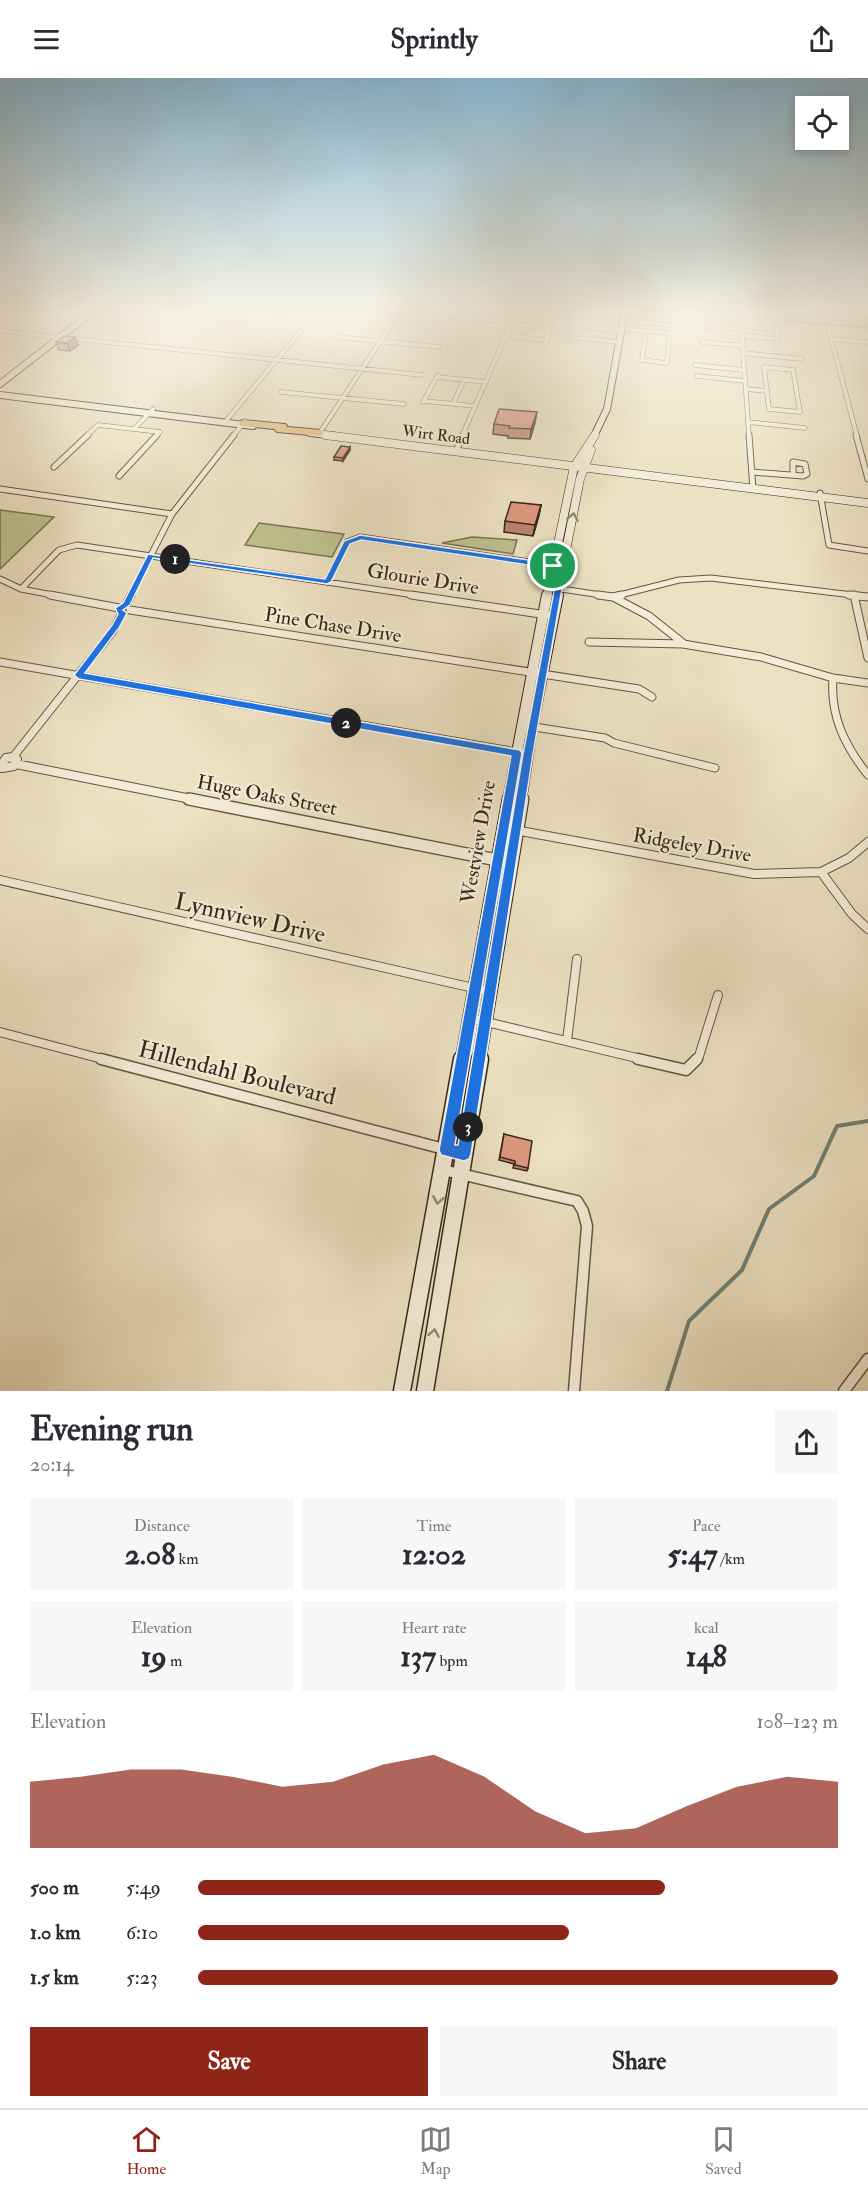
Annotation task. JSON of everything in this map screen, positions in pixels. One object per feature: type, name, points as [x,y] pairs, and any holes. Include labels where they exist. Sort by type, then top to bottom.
[{"type":"main road","points":[[0,384],[16,371]]},
{"type":"main road","name":"Westview Drive","points":[[402,1391],[452,1172],[464,1154],[478,1020],[475,989],[505,861],[517,830],[522,753],[520,724],[536,674],[579,466],[608,420],[617,371]]},
{"type":"main road","name":"Wirt Road","points":[[0,393],[868,501]]},
{"type":"main road","name":"Wirt Road","points":[[320,433],[579,466]]},
{"type":"main road","name":"Westview Drive","points":[[425,1391],[452,1172],[447,1150],[478,1020],[491,992],[505,861],[504,828],[522,753],[532,727],[536,674]]},
{"type":"street","points":[[226,421],[267,371]]},
{"type":"street","points":[[320,433],[362,371]]},
{"type":"street","points":[[385,371],[422,375]]},
{"type":"street","points":[[457,449],[491,371]]},
{"type":"street","points":[[696,371],[766,390]]},
{"type":"street","points":[[744,371],[753,487]]},
{"type":"street","points":[[764,371],[769,409],[800,412],[793,371]]},
{"type":"street","points":[[840,371],[868,479]]},
{"type":"street","points":[[476,406],[423,403],[438,375],[486,382]]},
{"type":"street","points":[[453,404],[464,380]]},
{"type":"street","points":[[281,392],[404,404]]},
{"type":"street","points":[[134,429],[151,411]]},
{"type":"street","points":[[748,422],[805,428]]},
{"type":"street","points":[[0,579],[21,589],[121,610],[128,607],[172,514],[243,423]]},
{"type":"street","points":[[54,467],[98,425],[160,432],[119,476]]},
{"type":"street","points":[[752,470],[793,475]]},
{"type":"street","points":[[0,489],[172,514]]},
{"type":"street","points":[[820,495],[829,545],[868,551]]},
{"type":"street","points":[[327,582],[347,542],[360,537],[558,566]]},
{"type":"street","name":"Glourie Drive","points":[[21,589],[59,550],[71,545],[548,615]]},
{"type":"street","points":[[613,597],[679,580],[711,578],[868,597]]},
{"type":"street","points":[[553,588],[613,597],[649,616],[683,644]]},
{"type":"street","points":[[854,595],[868,658]]},
{"type":"street","name":"Pine Chase Drive","points":[[128,607],[536,674]]},
{"type":"street","points":[[2,766],[10,768],[113,631],[121,610]]},
{"type":"street","points":[[589,642],[683,644],[782,662],[833,678],[868,683]]},
{"type":"street","points":[[0,662],[522,753]]},
{"type":"street","points":[[536,674],[639,689],[652,696]]},
{"type":"street","points":[[833,678],[832,709],[840,733],[849,751],[868,775]]},
{"type":"street","points":[[520,724],[605,738],[614,743],[715,768]]},
{"type":"street","name":"Huge Oaks Street","points":[[14,760],[505,861]]},
{"type":"street","name":"Ridgeley Drive","points":[[504,828],[754,874],[821,872],[849,858],[868,842]]},
{"type":"street","points":[[821,872],[852,914],[868,929]]},
{"type":"street","name":"Lynnview Drive","points":[[0,880],[491,992]]},
{"type":"street","points":[[567,1041],[577,959]]},
{"type":"street","points":[[478,1020],[686,1070],[699,1056],[718,995]]},
{"type":"street","name":"Hillendahl Boulevard","points":[[0,1032],[464,1154]]},
{"type":"street","points":[[452,1172],[577,1201],[583,1211],[587,1226],[574,1391]]},
{"type":"street","points":[[844,1391],[868,1359]]},
{"type":"green space","points":[[0,510],[54,517],[0,569]]},
{"type":"green space","points":[[259,523],[344,534],[332,557],[245,545]]},
{"type":"green space","points":[[472,537],[517,540],[513,554],[442,543]]},
{"type":"building","points":[[499,409],[537,412],[531,429],[509,428],[510,426],[494,424]]},
{"type":"building","points":[[341,446],[350,447],[343,458],[334,457]]},
{"type":"building","points":[[511,502],[541,505],[535,525],[505,521]]},
{"type":"building","points":[[504,1134],[532,1141],[528,1168],[515,1165],[515,1161],[500,1157]]},
{"type":"waterway","points":[[667,1391],[689,1321],[742,1270],[769,1209],[814,1176],[837,1126],[868,1121]]},
{"type":"route","points":[[360,537],[553,566],[548,587],[558,589],[528,754],[464,1154],[447,1150],[517,753],[79,675],[113,631],[123,613],[118,611],[119,608],[126,605],[151,556],[327,582],[347,542],[360,537]]}]
